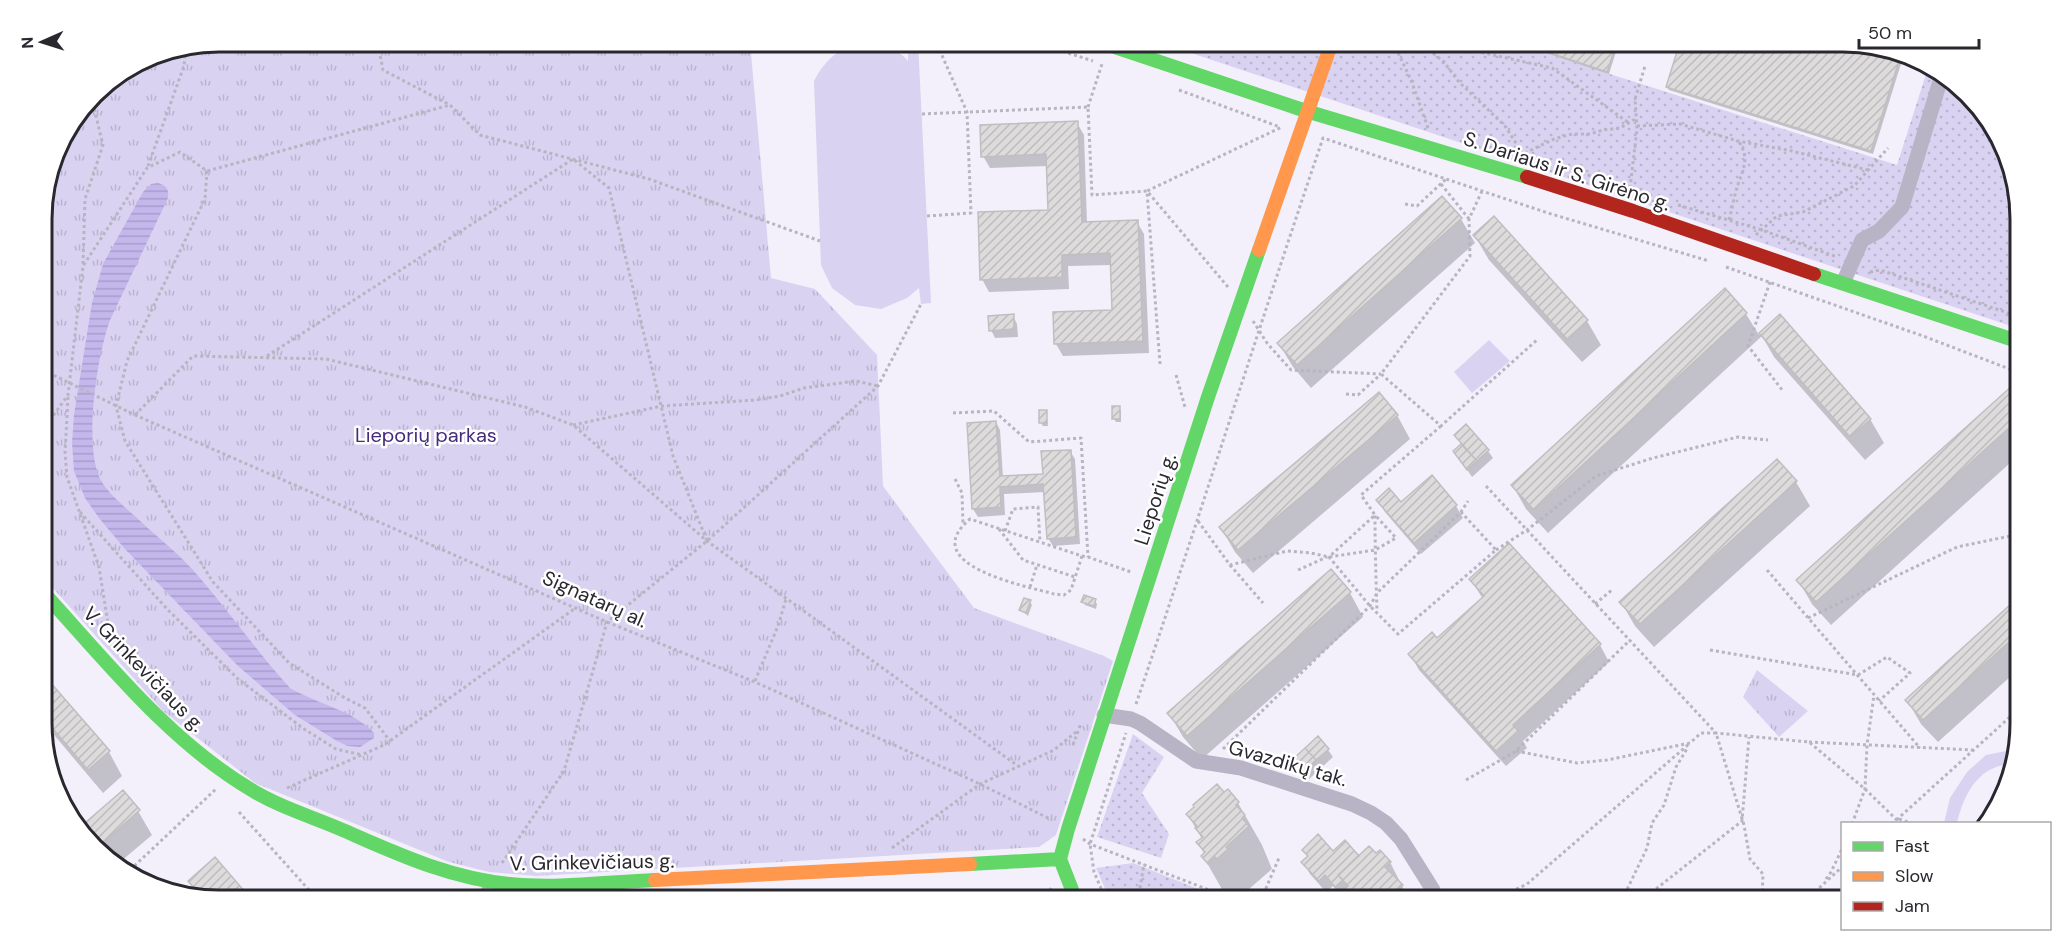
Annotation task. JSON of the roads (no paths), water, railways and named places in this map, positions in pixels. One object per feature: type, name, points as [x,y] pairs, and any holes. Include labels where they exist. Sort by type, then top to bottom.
[{"type":"street","name":"S. Dariaus ir S. Girėno g.","points":[[1133,53],[1306,111],[1634,211],[1742,250],[2011,339]]},
{"type":"street","name":"Lieporių g.","points":[[1060,859],[1104,715],[1208,397],[1328,53]]},
{"type":"street","points":[[1843,284],[1862,240],[1880,231],[1902,207],[1939,83]]},
{"type":"street","name":"V. Grinkevičiaus g.","points":[[52,601],[170,727],[230,776],[267,798],[437,870],[490,882],[534,886],[1060,859]]},
{"type":"street","name":"Gvazdikų tak.","points":[[1104,715],[1131,719],[1140,723],[1196,761],[1241,768],[1352,804],[1371,813],[1401,839],[1433,889]]},
{"type":"street","points":[[1060,859],[1073,889]]},
{"type":"street","points":[[489,890],[490,882]]},
{"type":"park label","name":"Lieporių parkas","points":[[426,435]]}]
